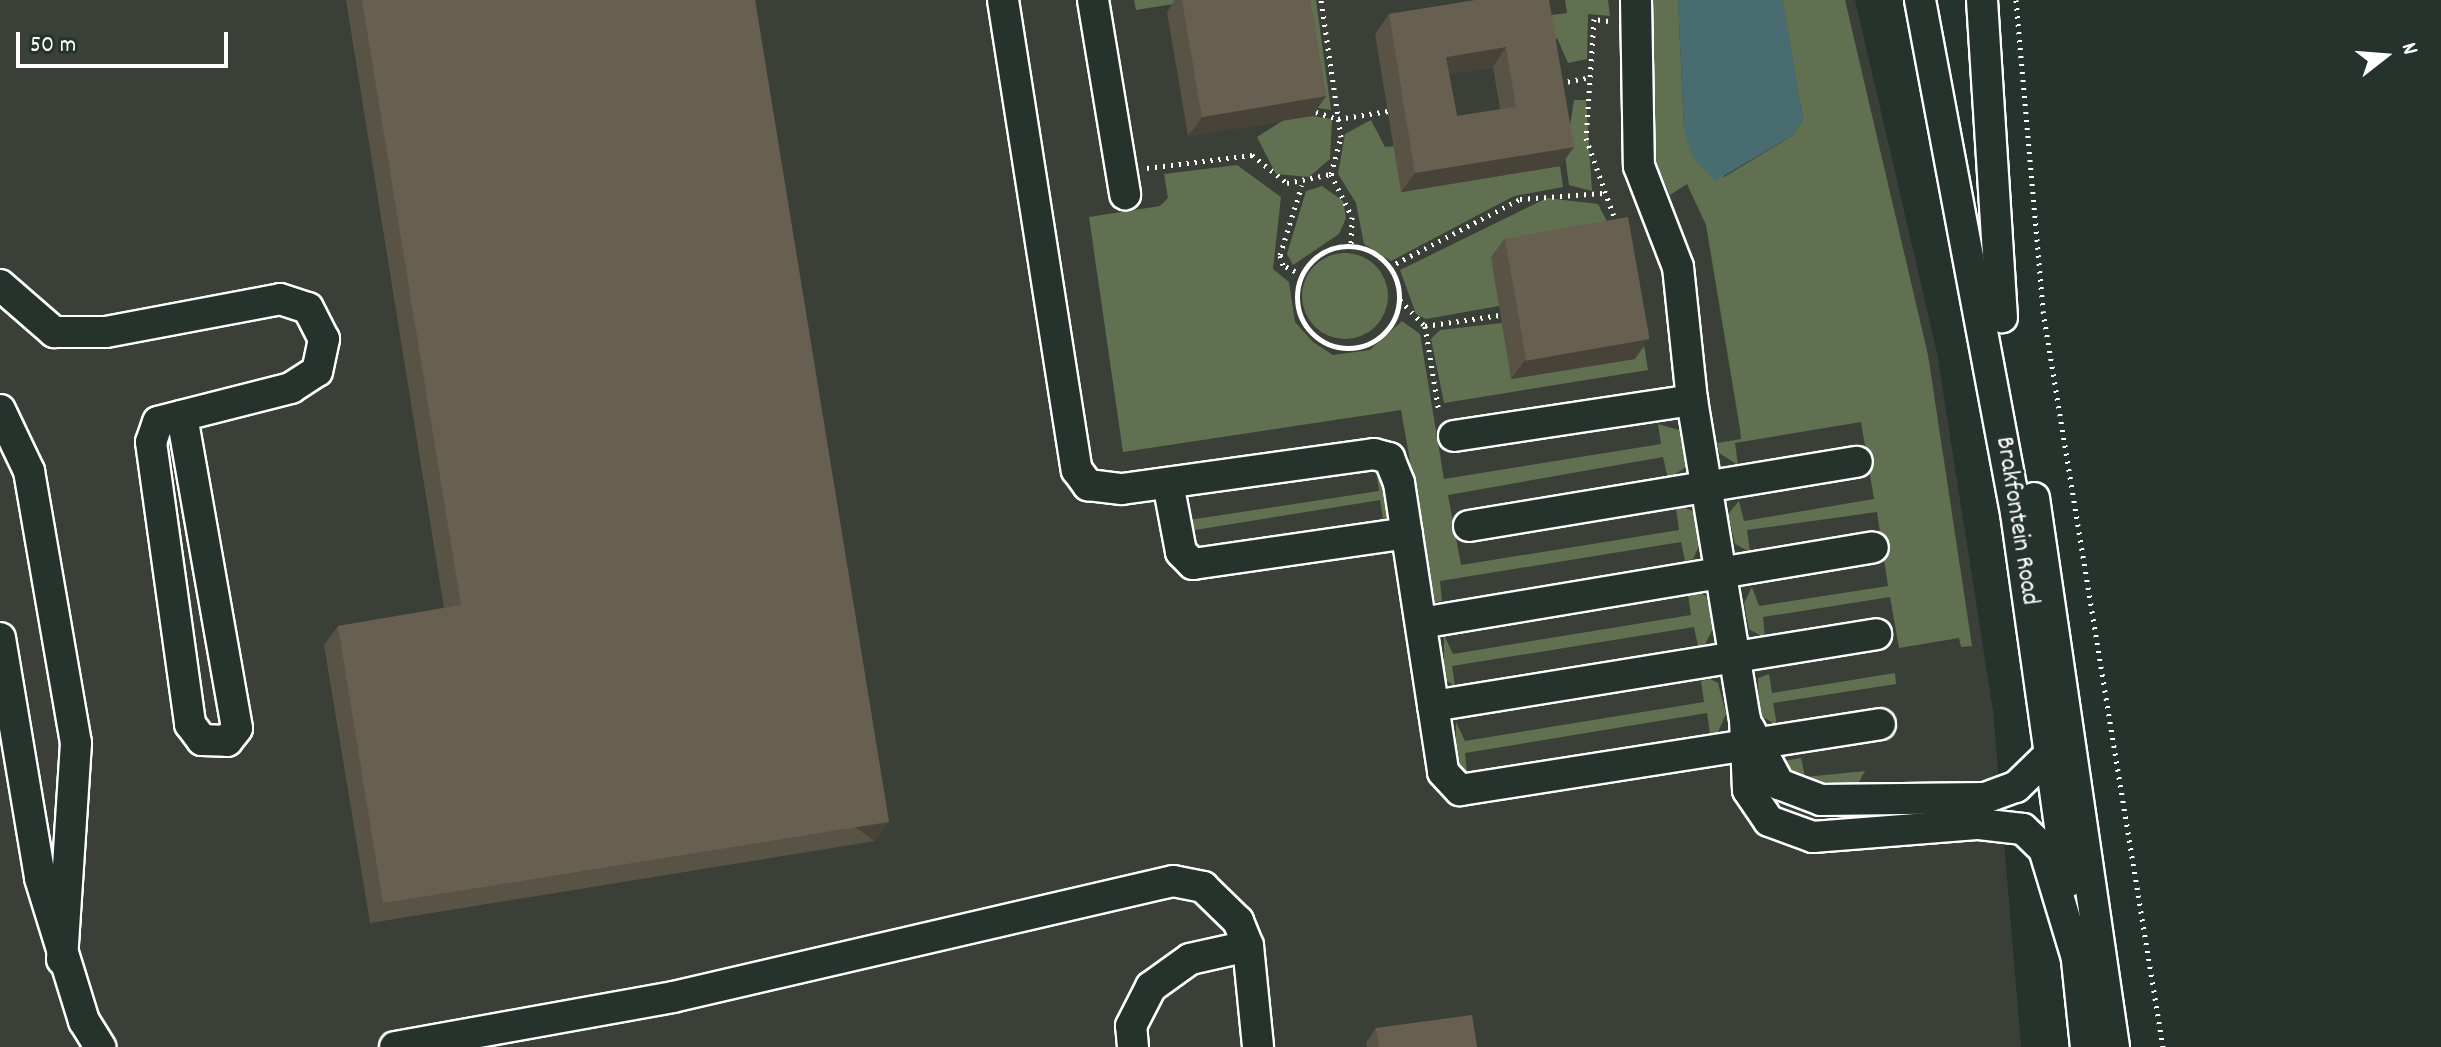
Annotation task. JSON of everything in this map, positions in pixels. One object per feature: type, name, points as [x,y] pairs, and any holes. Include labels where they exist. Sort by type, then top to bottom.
[{"type":"street","points":[[1003,0],[1077,470],[1096,488],[1168,483],[1381,455],[1397,471],[1443,772],[1460,790],[1748,738],[1880,724]]},
{"type":"street","points":[[1093,0],[1123,183]]},
{"type":"street","name":"Brakfontein Road","points":[[1920,0],[1964,207],[2051,753],[2086,1047]]},
{"type":"street","name":"Brakfontein Road","points":[[1982,0],[2000,306],[2076,749],[2114,1047]]},
{"type":"street","points":[[1625,6],[1639,166],[1678,267],[1692,400],[1737,659],[1759,810],[1795,834],[1979,824],[2023,829],[2044,849],[2077,958]]},
{"type":"street","points":[[0,285],[54,332],[106,332],[280,299],[308,308],[324,339],[317,371],[291,388],[158,422],[151,442],[188,708],[202,740],[227,741],[237,728],[182,416]]},
{"type":"street","points":[[1454,436],[1692,400]]},
{"type":"street","points":[[0,410],[29,471],[76,743],[62,960]]},
{"type":"street","points":[[1469,526],[1857,462]]},
{"type":"street","points":[[1168,483],[1181,552],[1193,564],[1407,533]]},
{"type":"street","points":[[1421,623],[1873,547]]},
{"type":"street","points":[[1433,706],[1876,634]]},
{"type":"street","points":[[0,638],[26,812],[62,960],[100,1047]]},
{"type":"street","points":[[1748,738],[1779,784],[1821,800],[1985,798],[2016,787],[2051,753]]},
{"type":"street","points":[[395,1047],[673,997],[1138,884],[1203,887],[1231,911],[1248,946],[1258,1047]]},
{"type":"street","points":[[1133,1047],[1131,1026],[1151,987],[1190,959],[1248,946]]},
{"type":"path","points":[[1123,183],[1252,155],[1271,176],[1302,185],[1331,174],[1339,156],[1338,119],[1321,0]]},
{"type":"path","points":[[2016,0],[2043,311],[2163,1047]]},
{"type":"path","points":[[1618,227],[1603,193],[1586,138],[1594,19],[1615,22],[1625,6]]},
{"type":"path","points":[[1547,85],[1590,77]]},
{"type":"path","points":[[1314,98],[1316,112],[1338,119],[1388,111]]},
{"type":"path","points":[[1331,174],[1352,217],[1351,246]]},
{"type":"path","points":[[1302,185],[1280,255],[1283,265],[1302,275]]},
{"type":"path","points":[[1389,267],[1520,199],[1603,193]]},
{"type":"path","points":[[1399,299],[1395,316],[1373,342],[1339,347],[1309,330],[1300,315],[1302,275],[1317,256],[1351,246],[1389,267],[1399,299],[1425,326],[1443,438],[1454,436]]},
{"type":"path","points":[[1425,326],[1500,315]]},
{"type":"shaded area","points":[[0,0],[1855,0],[1937,353],[1993,711],[2021,1047],[0,1047]]},
{"type":"green space","points":[[1134,0],[1198,0],[1136,10]]},
{"type":"green space","points":[[1302,0],[1316,0],[1331,110],[1318,108]]},
{"type":"green space","points":[[1565,0],[1608,0],[1610,16],[1588,14],[1587,59],[1568,63],[1557,38],[1547,45],[1545,16],[1567,13]]},
{"type":"green space","points":[[1648,0],[1678,0],[1684,129],[1724,177],[1793,135],[1803,119],[1782,0],[1845,0],[1928,355],[1972,646],[1961,647],[1959,638],[1899,648],[1890,597],[1763,617],[1765,638],[1749,629],[1744,603],[1752,587],[1759,606],[1888,586],[1877,512],[1747,530],[1750,552],[1735,544],[1728,514],[1739,501],[1744,521],[1874,499],[1861,422],[1735,443],[1738,465],[1719,453],[1717,443],[1741,439],[1740,429],[1706,225],[1687,184],[1670,195],[1653,156]]},
{"type":"green space","points":[[1574,100],[1586,100],[1592,191],[1569,185],[1561,126],[1570,126]]},
{"type":"green space","points":[[1312,116],[1332,119],[1330,159],[1309,177],[1276,174],[1257,137],[1284,120]]},
{"type":"green space","points":[[1371,120],[1385,147],[1394,146],[1402,192],[1560,166],[1563,187],[1514,196],[1391,261],[1364,244],[1356,203],[1338,174],[1345,134]]},
{"type":"green space","points":[[1237,165],[1281,197],[1273,269],[1289,282],[1295,322],[1313,342],[1333,355],[1370,350],[1402,321],[1420,334],[1444,479],[1661,444],[1658,424],[1679,430],[1686,467],[1668,479],[1663,457],[1448,495],[1461,565],[1679,530],[1676,509],[1684,508],[1693,511],[1701,542],[1693,559],[1685,561],[1681,542],[1440,581],[1442,601],[1435,602],[1401,410],[1123,452],[1089,217],[1160,206],[1168,198],[1164,174]]},
{"type":"green space","points":[[1322,186],[1343,201],[1346,218],[1339,234],[1293,265],[1287,254],[1306,191]]},
{"type":"green space","points":[[1547,198],[1598,204],[1615,237],[1499,306],[1426,319],[1416,314],[1400,270]]},
{"type":"green space","points":[[1345,253],[1369,260],[1381,272],[1388,296],[1381,320],[1369,332],[1345,339],[1321,332],[1309,320],[1302,296],[1309,272],[1321,260]]},
{"type":"green space","points":[[1637,301],[1648,370],[1444,403],[1431,339],[1440,330],[1502,323],[1512,379]]},
{"type":"green space","points":[[1376,469],[1382,469],[1389,518],[1383,519],[1380,500],[1189,531],[1189,520],[1379,491]]},
{"type":"green space","points":[[1697,592],[1706,596],[1714,627],[1705,644],[1698,646],[1694,627],[1452,666],[1455,686],[1444,679],[1444,635],[1453,654],[1691,615],[1688,594]]},
{"type":"green space","points":[[1895,673],[1896,684],[1773,703],[1777,726],[1759,714],[1758,678],[1769,674],[1772,693]]},
{"type":"green space","points":[[1710,679],[1718,683],[1726,714],[1718,732],[1710,733],[1707,713],[1465,753],[1467,772],[1456,766],[1456,722],[1465,741],[1704,702],[1701,681]]},
{"type":"green space","points":[[1801,758],[1805,777],[1865,771],[1854,791],[1809,792],[1777,762]]},
{"type":"water","points":[[1678,0],[1782,0],[1784,8],[1803,119],[1793,135],[1715,181],[1693,158],[1684,129]]},
{"type":"building","points":[[362,0],[755,0],[889,822],[383,903],[338,626],[461,605]]},
{"type":"building","points":[[1182,0],[1310,0],[1326,96],[1202,117]]},
{"type":"building","points":[[1476,0],[1549,0],[1574,147],[1415,173],[1389,14]],"holes":[[[1506,47],[1516,107],[1457,116],[1446,57]]]},
{"type":"building","points":[[1628,217],[1650,339],[1526,361],[1505,239]]},
{"type":"building","points":[[1472,1015],[1477,1047],[1379,1047],[1376,1028]]}]
